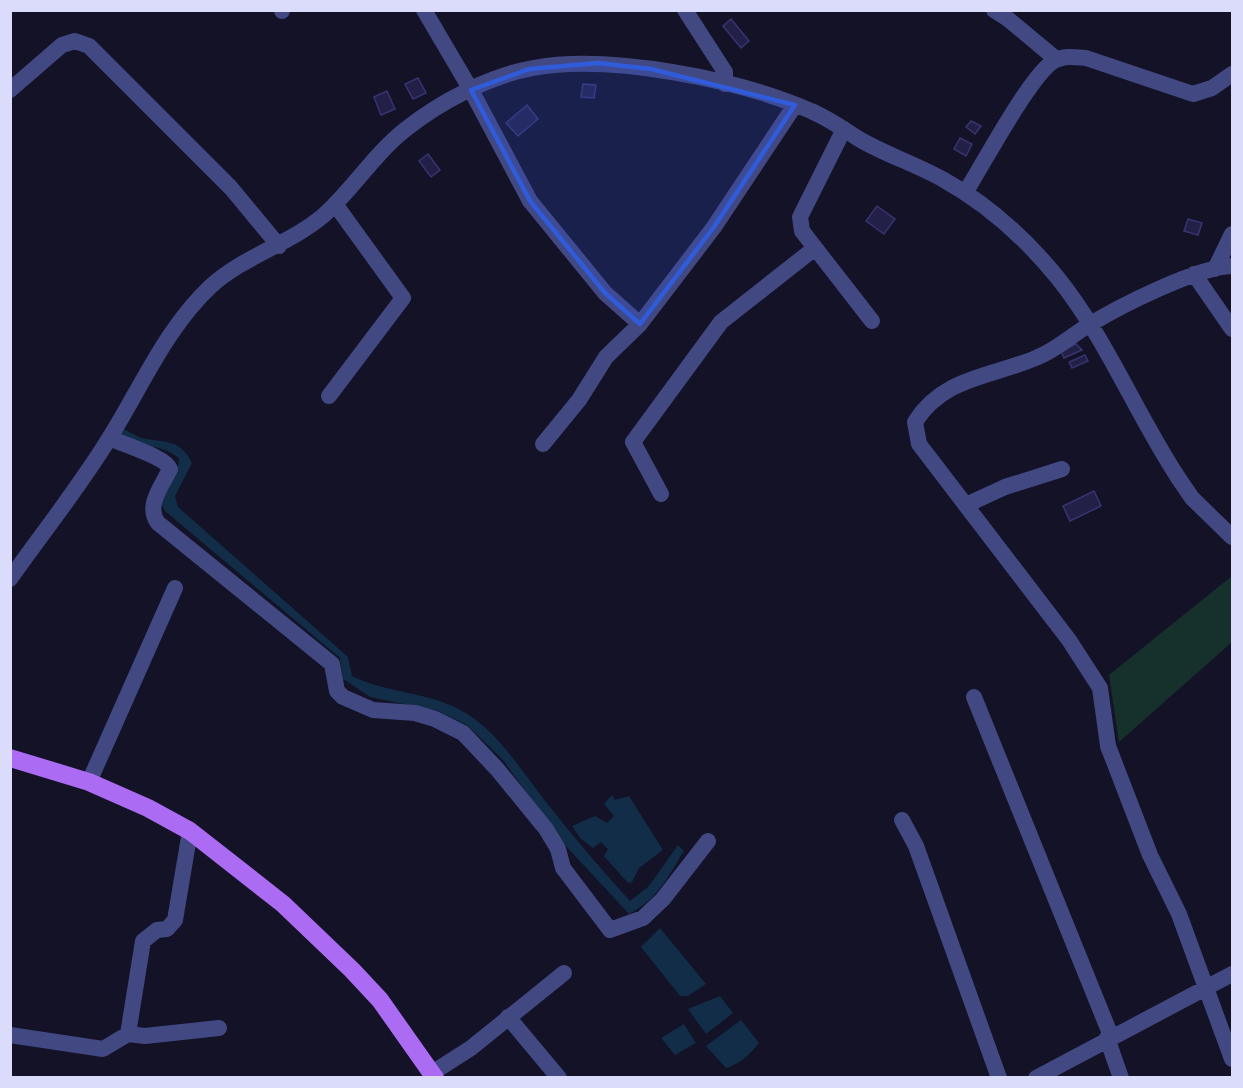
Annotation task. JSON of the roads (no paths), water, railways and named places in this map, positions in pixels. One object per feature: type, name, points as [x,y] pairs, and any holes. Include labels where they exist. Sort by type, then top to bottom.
[{"type":"main road","points":[[10,759],[89,782],[148,808],[190,831],[283,904],[352,970],[380,1000],[434,1075]]},
{"type":"street","points":[[424,10],[471,90],[530,201],[605,293],[640,324]]},
{"type":"street","points":[[685,10],[725,72],[725,84]]},
{"type":"street","points":[[994,10],[1056,59]]},
{"type":"street","points":[[10,90],[62,45],[75,41],[89,46],[231,188],[279,246]]},
{"type":"street","points":[[965,193],[1037,78],[1056,59],[1067,56],[1086,58],[1192,94],[1212,88],[1233,74]]},
{"type":"street","points":[[10,579],[110,438],[173,329],[212,286],[234,270],[279,246],[319,219],[404,130],[471,90],[529,69],[598,63],[651,69],[725,84],[795,105],[844,129],[877,149],[942,179],[1005,222],[1056,275],[1091,324],[1164,456],[1192,498],[1233,537]]},
{"type":"street","points":[[543,444],[579,400],[606,357],[640,324],[714,227],[795,105]]},
{"type":"street","points":[[844,129],[800,218],[802,231],[872,321]]},
{"type":"street","points":[[329,396],[403,298],[335,204]]},
{"type":"street","points":[[1215,269],[1233,234]]},
{"type":"street","points":[[661,494],[633,442],[721,322],[815,248]]},
{"type":"street","points":[[1233,266],[1194,274],[1091,324],[1039,357],[964,381],[926,404],[915,422],[919,444],[1070,640],[1100,688],[1108,746],[1150,855],[1179,914],[1233,1059]]},
{"type":"street","points":[[1194,274],[1233,328]]},
{"type":"street","points":[[110,438],[132,449],[160,457],[168,464],[170,469],[152,507],[152,516],[332,663],[337,691],[343,697],[373,710],[415,713],[435,719],[463,733],[546,830],[558,849],[563,868],[610,930],[643,918],[663,899],[708,841]]},
{"type":"street","points":[[966,505],[1005,487],[1062,469]]},
{"type":"street","points":[[89,782],[176,588]]},
{"type":"street","points":[[975,697],[1109,1037],[1121,1077]]},
{"type":"street","points":[[902,820],[916,846],[999,1077]]},
{"type":"street","points":[[128,1034],[143,941],[150,934],[167,929],[175,920],[190,831]]},
{"type":"street","points":[[434,1075],[564,973]]},
{"type":"street","points":[[1036,1077],[1233,974]]},
{"type":"street","points":[[508,1017],[559,1077]]},
{"type":"street","points":[[10,1035],[103,1048],[128,1034],[145,1036],[219,1028]]},
{"type":"water","points":[[121,428],[139,437],[169,442],[187,454],[192,463],[175,496],[178,507],[348,657],[352,676],[366,682],[451,705],[489,731],[511,755],[569,831],[630,901],[649,886],[678,845],[684,851],[654,895],[629,914],[564,844],[503,760],[467,725],[438,711],[370,697],[343,679],[340,658],[165,511],[161,503],[178,466],[179,458],[164,450],[133,442],[117,435]]},
{"type":"water","points":[[612,795],[615,800],[629,796],[663,850],[639,868],[632,882],[628,883],[604,856],[608,849],[601,842],[593,848],[580,838],[572,826],[595,816],[607,823],[614,816],[604,804]]},
{"type":"water","points":[[660,928],[706,984],[688,996],[680,996],[641,947]]},
{"type":"water","points":[[720,996],[733,1013],[706,1034],[688,1009]]},
{"type":"water","points":[[741,1020],[759,1043],[744,1058],[726,1068],[706,1046]]},
{"type":"water","points":[[684,1024],[696,1043],[675,1055],[661,1038]]}]
